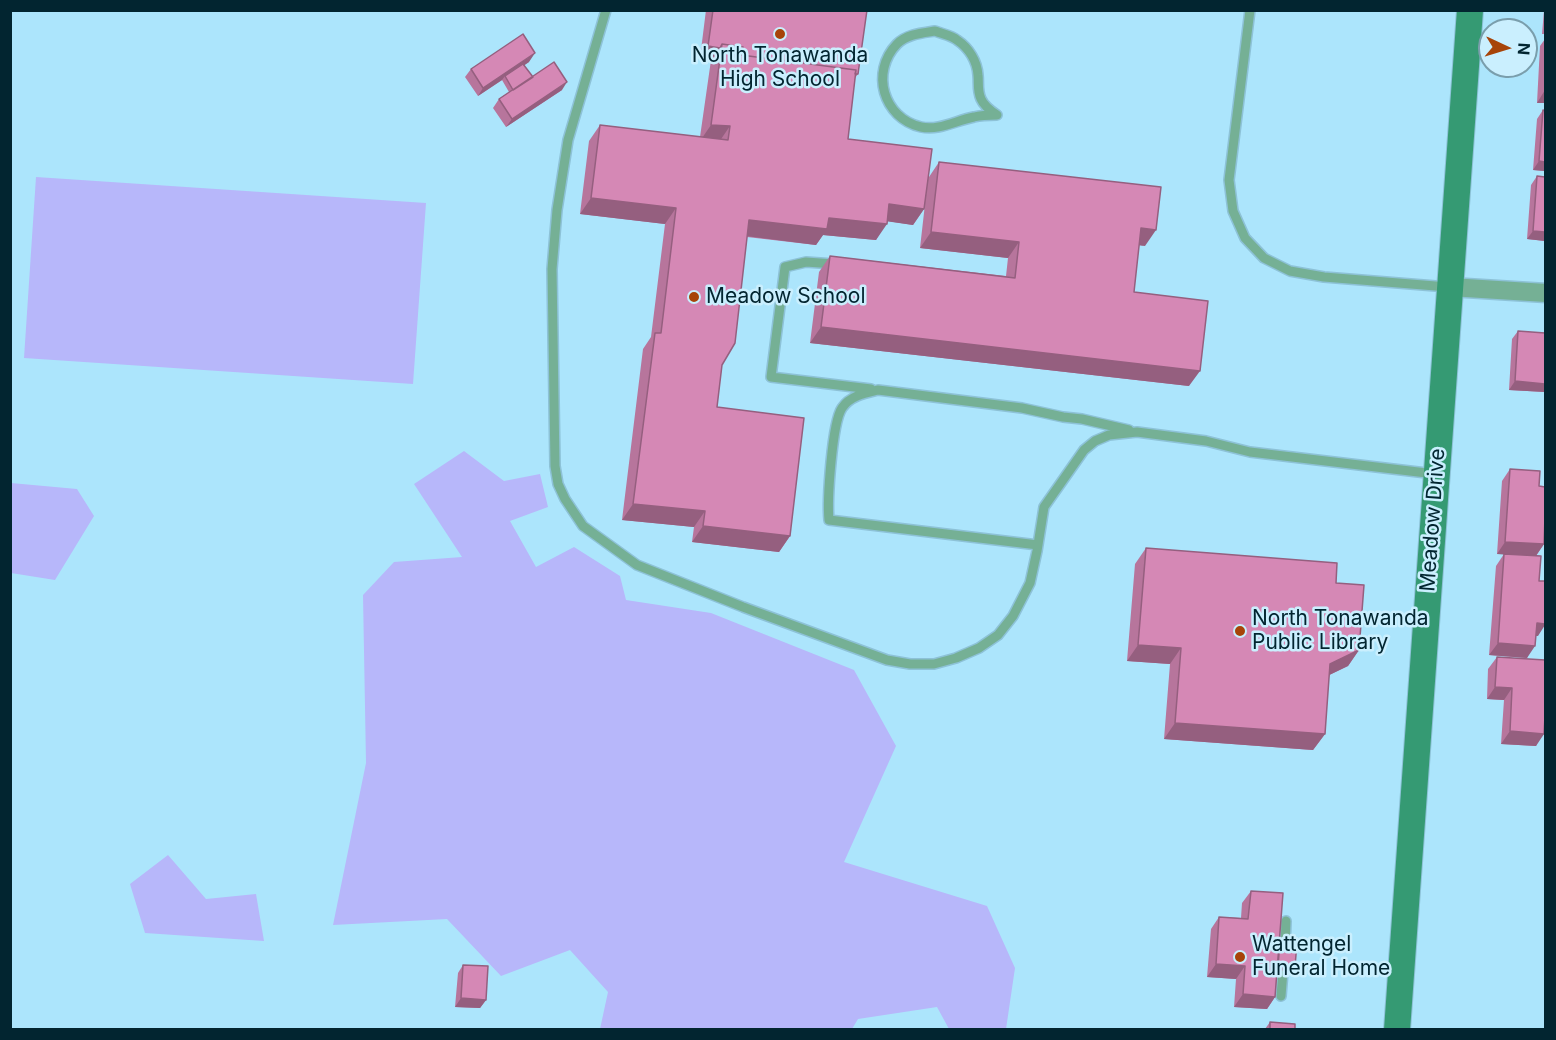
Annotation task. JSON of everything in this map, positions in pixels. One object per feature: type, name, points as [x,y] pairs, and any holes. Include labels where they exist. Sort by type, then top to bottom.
[{"type":"street","name":"Meadow Drive","points":[[1396,1029],[1470,10]]},
{"type":"street","points":[[1450,287],[1545,293]]},
{"type":"lane","points":[[606,10],[568,140],[557,210],[552,269],[555,466],[558,484],[583,526],[637,566],[886,660],[910,664],[934,664],[979,648],[998,635],[1013,616],[1030,583],[1044,507],[1084,450],[1095,441],[1109,435],[1137,432]]},
{"type":"lane","points":[[1250,10],[1229,180],[1233,211],[1245,238],[1264,258],[1290,271],[1324,277],[1450,287]]},
{"type":"lane","points":[[935,31],[955,38],[968,49],[976,64],[979,78],[977,87],[981,99],[987,108],[997,115],[978,116],[938,128],[923,128],[906,122],[891,109],[883,92],[882,74],[886,58],[898,43],[915,33],[935,31]]},
{"type":"lane","points":[[839,265],[806,262],[785,267],[771,377],[1022,408],[1137,432],[1206,441],[1250,452],[1436,474]]},
{"type":"lane","points":[[878,390],[862,393],[842,408],[837,422],[827,504],[829,520],[1038,545]]},
{"type":"lane","points":[[1285,946],[1287,921]]},
{"type":"lane","points":[[1281,996],[1283,971]]},
{"type":"shaded area","points":[[36,177],[426,203],[413,384],[24,358]]},
{"type":"shaded area","points":[[464,451],[504,481],[540,474],[548,507],[510,521],[536,567],[574,547],[620,576],[626,600],[711,613],[854,670],[896,746],[844,862],[987,906],[1015,968],[1006,1029],[949,1029],[937,1007],[858,1019],[852,1029],[600,1029],[608,992],[570,950],[501,976],[447,919],[333,925],[366,763],[363,595],[394,562],[462,557],[414,484]]},
{"type":"shaded area","points":[[11,483],[77,489],[94,516],[55,580],[11,573]]},
{"type":"shaded area","points":[[168,855],[206,899],[256,894],[264,941],[145,933],[130,884]]},
{"type":"building","name":"North Tonawanda High School","points":[[713,10],[867,10],[858,74],[855,74],[856,70],[741,55],[743,47],[722,44],[720,48],[708,46]]},
{"type":"building","points":[[523,34],[535,53],[483,88],[471,69]]},
{"type":"building","name":"Meadow School","points":[[722,44],[743,47],[741,55],[856,70],[848,139],[932,149],[924,209],[889,204],[887,224],[829,218],[827,229],[749,220],[735,343],[722,365],[717,407],[804,418],[790,536],[703,526],[705,511],[633,504],[655,333],[661,333],[676,208],[591,198],[600,125],[728,140],[730,126],[711,125]]},
{"type":"building","points":[[554,62],[567,82],[512,119],[499,99]]},
{"type":"building","points":[[523,64],[533,77],[513,90],[505,76]]},
{"type":"building","points":[[1543,110],[1545,111],[1545,162],[1539,161]]},
{"type":"building","name":"Meadow School","points":[[939,162],[1161,187],[1156,230],[1141,228],[1134,292],[1208,301],[1200,371],[821,327],[830,256],[1015,278],[1019,242],[931,232]]},
{"type":"building","points":[[1537,176],[1545,177],[1545,232],[1533,231]]},
{"type":"building","points":[[1518,331],[1545,333],[1545,384],[1515,381]]},
{"type":"building","points":[[1510,469],[1540,471],[1539,486],[1545,487],[1544,544],[1505,542]]},
{"type":"building","name":"North Tonawanda Public Library","points":[[1146,548],[1337,563],[1336,583],[1364,585],[1359,650],[1330,664],[1325,734],[1175,723],[1181,648],[1138,645]]},
{"type":"building","points":[[1504,554],[1541,556],[1539,581],[1545,581],[1545,624],[1537,623],[1535,646],[1498,643]]},
{"type":"building","points":[[1497,657],[1545,660],[1544,734],[1510,731],[1512,688],[1495,687]]},
{"type":"building","name":"Wattengel Funeral Home","points":[[1251,891],[1283,893],[1275,997],[1243,994],[1245,966],[1216,964],[1219,917],[1248,919]]},
{"type":"building","points":[[1280,941],[1297,942],[1295,967],[1278,966]]},
{"type":"building","points":[[463,965],[488,966],[486,1000],[461,998]]},
{"type":"building","points":[[1270,1022],[1295,1024],[1295,1029],[1270,1029]]},
{"type":"place","name":"North Tonawanda High School","points":[[780,34]]},
{"type":"place","name":"Meadow School","points":[[694,297]]},
{"type":"place","name":"North Tonawanda Public Library","points":[[1240,631]]},
{"type":"place","name":"Wattengel Funeral Home","points":[[1240,957]]}]
